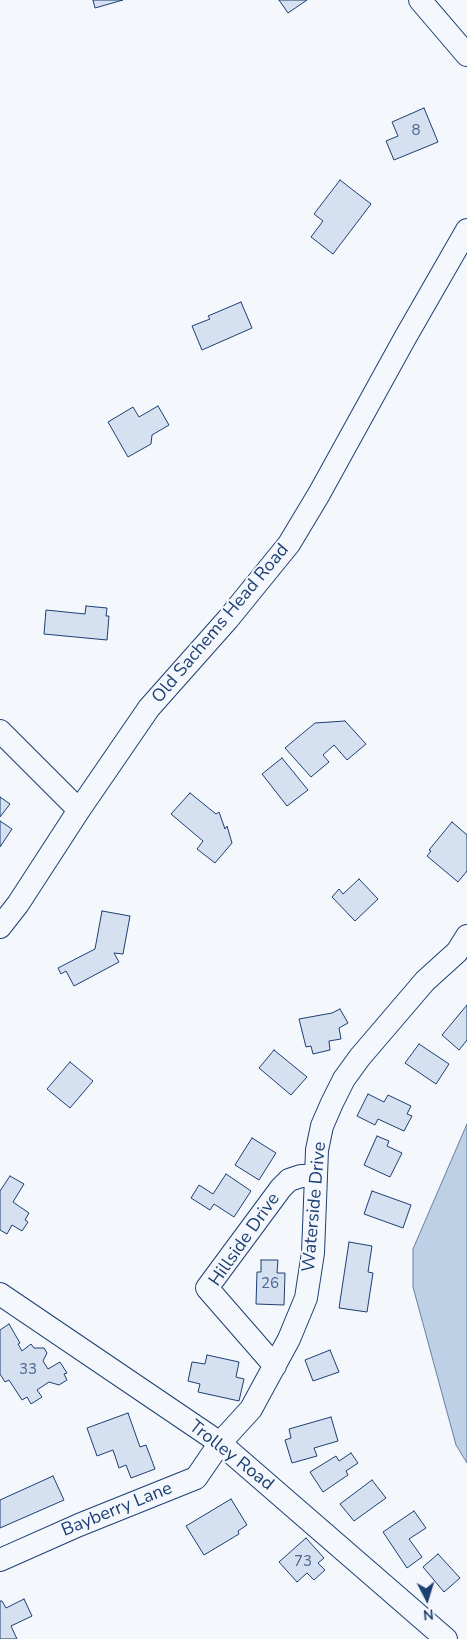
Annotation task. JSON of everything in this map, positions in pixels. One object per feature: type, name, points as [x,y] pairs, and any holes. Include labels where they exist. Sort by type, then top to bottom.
[{"type":"street","points":[[420,0],[467,56]]},
{"type":"street","name":"Old Sachems Head Road","points":[[0,927],[18,904],[79,810],[149,708],[228,619],[289,544],[467,230]]},
{"type":"street","points":[[0,731],[79,810]]},
{"type":"street","name":"Waterside Drive","points":[[220,1443],[251,1410],[296,1326],[306,1298],[313,1253],[317,1150],[322,1126],[344,1079],[365,1051],[425,981],[457,952],[467,936]]},
{"type":"street","name":"Hillside Drive","points":[[276,1366],[207,1288],[281,1188],[289,1180],[301,1176],[316,1176]]},
{"type":"street","name":"Trolley Road","points":[[0,1294],[220,1443],[446,1639]]},
{"type":"street","name":"Bayberry Lane","points":[[0,1560],[79,1525],[196,1478],[220,1443]]},
{"type":"water","points":[[467,1124],[467,1463],[456,1445],[413,1287],[413,1249]]},
{"type":"building","points":[[93,0],[123,0],[95,8]]},
{"type":"building","points":[[279,0],[307,0],[288,13]]},
{"type":"building","points":[[424,108],[438,142],[394,160],[386,141],[398,136],[392,122]]},
{"type":"building","points":[[340,180],[371,204],[333,254],[311,237],[323,221],[314,214]]},
{"type":"building","points":[[241,302],[252,328],[202,350],[192,326],[210,319],[208,316]]},
{"type":"building","points":[[158,406],[169,425],[152,435],[151,444],[128,457],[108,422],[133,407],[139,417]]},
{"type":"building","points":[[86,606],[107,608],[106,616],[109,616],[107,640],[44,634],[46,610],[85,614]]},
{"type":"building","points":[[345,721],[366,744],[347,760],[334,745],[323,755],[329,762],[311,777],[285,748],[315,723]]},
{"type":"building","points":[[282,758],[308,790],[287,806],[262,774]]},
{"type":"building","points":[[190,793],[216,814],[219,812],[225,829],[227,826],[232,843],[215,863],[197,849],[203,841],[171,814]]},
{"type":"building","points":[[0,797],[10,804],[0,817]]},
{"type":"building","points":[[0,821],[12,829],[0,847]]},
{"type":"building","points":[[452,822],[467,835],[467,871],[458,882],[427,856],[431,851],[429,850]]},
{"type":"building","points":[[359,879],[378,899],[355,921],[332,897],[339,889],[343,894]]},
{"type":"building","points":[[102,911],[130,916],[123,954],[114,953],[119,962],[74,986],[66,971],[61,974],[58,968],[95,949]]},
{"type":"building","points":[[467,1005],[467,1040],[459,1050],[442,1035]]},
{"type":"building","points":[[340,1009],[348,1023],[339,1028],[341,1039],[329,1041],[330,1050],[313,1054],[311,1046],[306,1047],[299,1019],[332,1013]]},
{"type":"building","points":[[419,1044],[449,1064],[436,1084],[405,1063]]},
{"type":"building","points":[[274,1050],[307,1077],[291,1095],[259,1068]]},
{"type":"building","points":[[70,1062],[93,1081],[70,1108],[47,1089]]},
{"type":"building","points":[[368,1094],[384,1102],[388,1095],[411,1106],[407,1114],[412,1116],[404,1131],[378,1119],[375,1125],[357,1116]]},
{"type":"building","points":[[377,1136],[389,1141],[387,1146],[402,1153],[390,1177],[364,1165]]},
{"type":"building","points":[[252,1138],[276,1153],[259,1180],[235,1165]]},
{"type":"building","points":[[226,1174],[251,1191],[234,1217],[214,1204],[210,1210],[191,1198],[199,1185],[213,1194]]},
{"type":"building","points":[[10,1176],[24,1184],[13,1202],[29,1213],[25,1220],[28,1222],[22,1231],[12,1225],[7,1234],[0,1230],[0,1191]]},
{"type":"building","points":[[372,1191],[411,1205],[403,1228],[364,1214]]},
{"type":"building","points":[[349,1242],[372,1246],[368,1272],[373,1273],[367,1312],[339,1308]]},
{"type":"building","points":[[261,1260],[278,1260],[277,1273],[285,1273],[284,1305],[256,1304],[257,1272],[261,1272]]},
{"type":"building","points":[[9,1324],[20,1343],[18,1344],[22,1351],[31,1344],[34,1348],[44,1348],[47,1353],[43,1361],[48,1369],[60,1362],[67,1373],[64,1374],[67,1380],[59,1385],[49,1382],[37,1390],[42,1397],[31,1404],[27,1397],[22,1400],[9,1380],[5,1382],[0,1374],[0,1330]]},
{"type":"building","points":[[330,1350],[339,1372],[313,1381],[305,1360]]},
{"type":"building","points":[[207,1355],[239,1362],[236,1377],[244,1379],[239,1401],[198,1392],[200,1384],[188,1381],[192,1362],[205,1364]]},
{"type":"building","points":[[128,1413],[140,1447],[146,1445],[155,1469],[131,1478],[126,1465],[119,1468],[113,1450],[97,1456],[87,1428]]},
{"type":"building","points":[[331,1417],[338,1441],[314,1448],[317,1456],[292,1463],[285,1440],[291,1438],[289,1429]]},
{"type":"building","points":[[351,1453],[358,1463],[346,1471],[348,1475],[323,1492],[310,1472],[336,1456],[339,1461]]},
{"type":"building","points":[[53,1476],[64,1500],[0,1528],[0,1500]]},
{"type":"building","points":[[372,1480],[386,1498],[354,1521],[340,1504]]},
{"type":"building","points":[[231,1499],[247,1525],[238,1531],[239,1534],[204,1555],[186,1526]]},
{"type":"building","points":[[414,1511],[426,1528],[409,1539],[422,1557],[407,1568],[383,1532]]},
{"type":"building","points":[[306,1538],[324,1558],[318,1563],[325,1570],[314,1580],[307,1573],[297,1582],[279,1562]]},
{"type":"building","points":[[438,1554],[460,1578],[444,1592],[423,1567]]},
{"type":"building","points":[[24,1599],[32,1616],[11,1626],[17,1639],[0,1639],[0,1601],[2,1601],[6,1608]]}]
